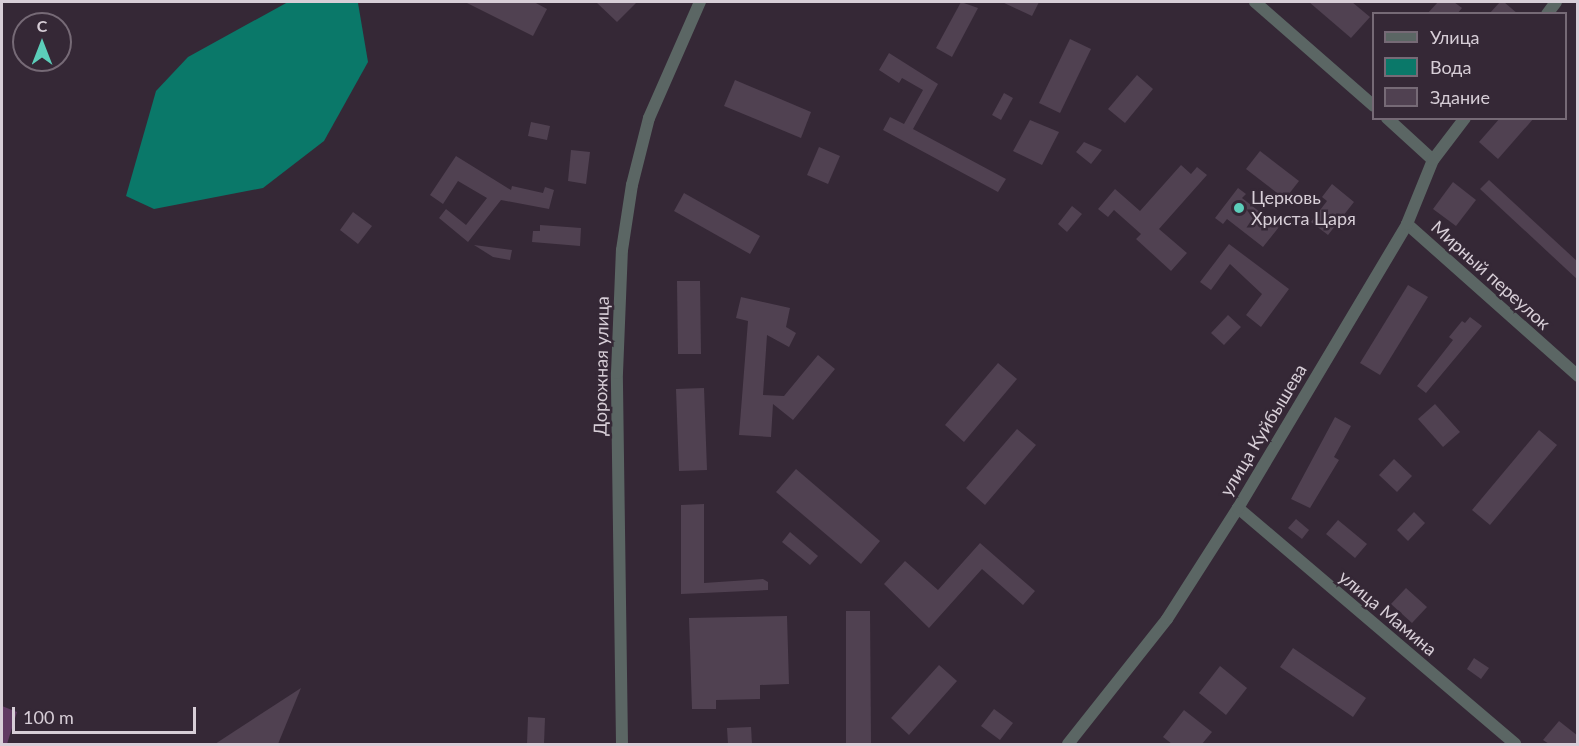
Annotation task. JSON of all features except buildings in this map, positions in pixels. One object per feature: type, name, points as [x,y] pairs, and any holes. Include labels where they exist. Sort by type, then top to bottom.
[{"type":"street","name":"Дорожная улица","points":[[622,744],[617,373],[622,250],[632,185],[646,128],[700,2]]},
{"type":"street","points":[[1256,2],[1372,104]]},
{"type":"street","points":[[1389,120],[1433,160]]},
{"type":"street","name":"улица Куйбышева","points":[[1068,744],[1167,619],[1238,508],[1407,224],[1433,160],[1463,120]]},
{"type":"street","name":"Мирный переулок","points":[[1407,224],[1578,376]]},
{"type":"street","name":"улица Мамина","points":[[1238,508],[1515,744]]},
{"type":"shaded area","points":[[2,706],[17,712],[7,744],[2,744]]},
{"type":"water","points":[[288,2],[358,3],[368,62],[324,141],[263,188],[154,209],[126,196],[156,91],[188,57]]},
{"type":"place","name":"Церковь Христа Царя","points":[[1239,208]]}]
